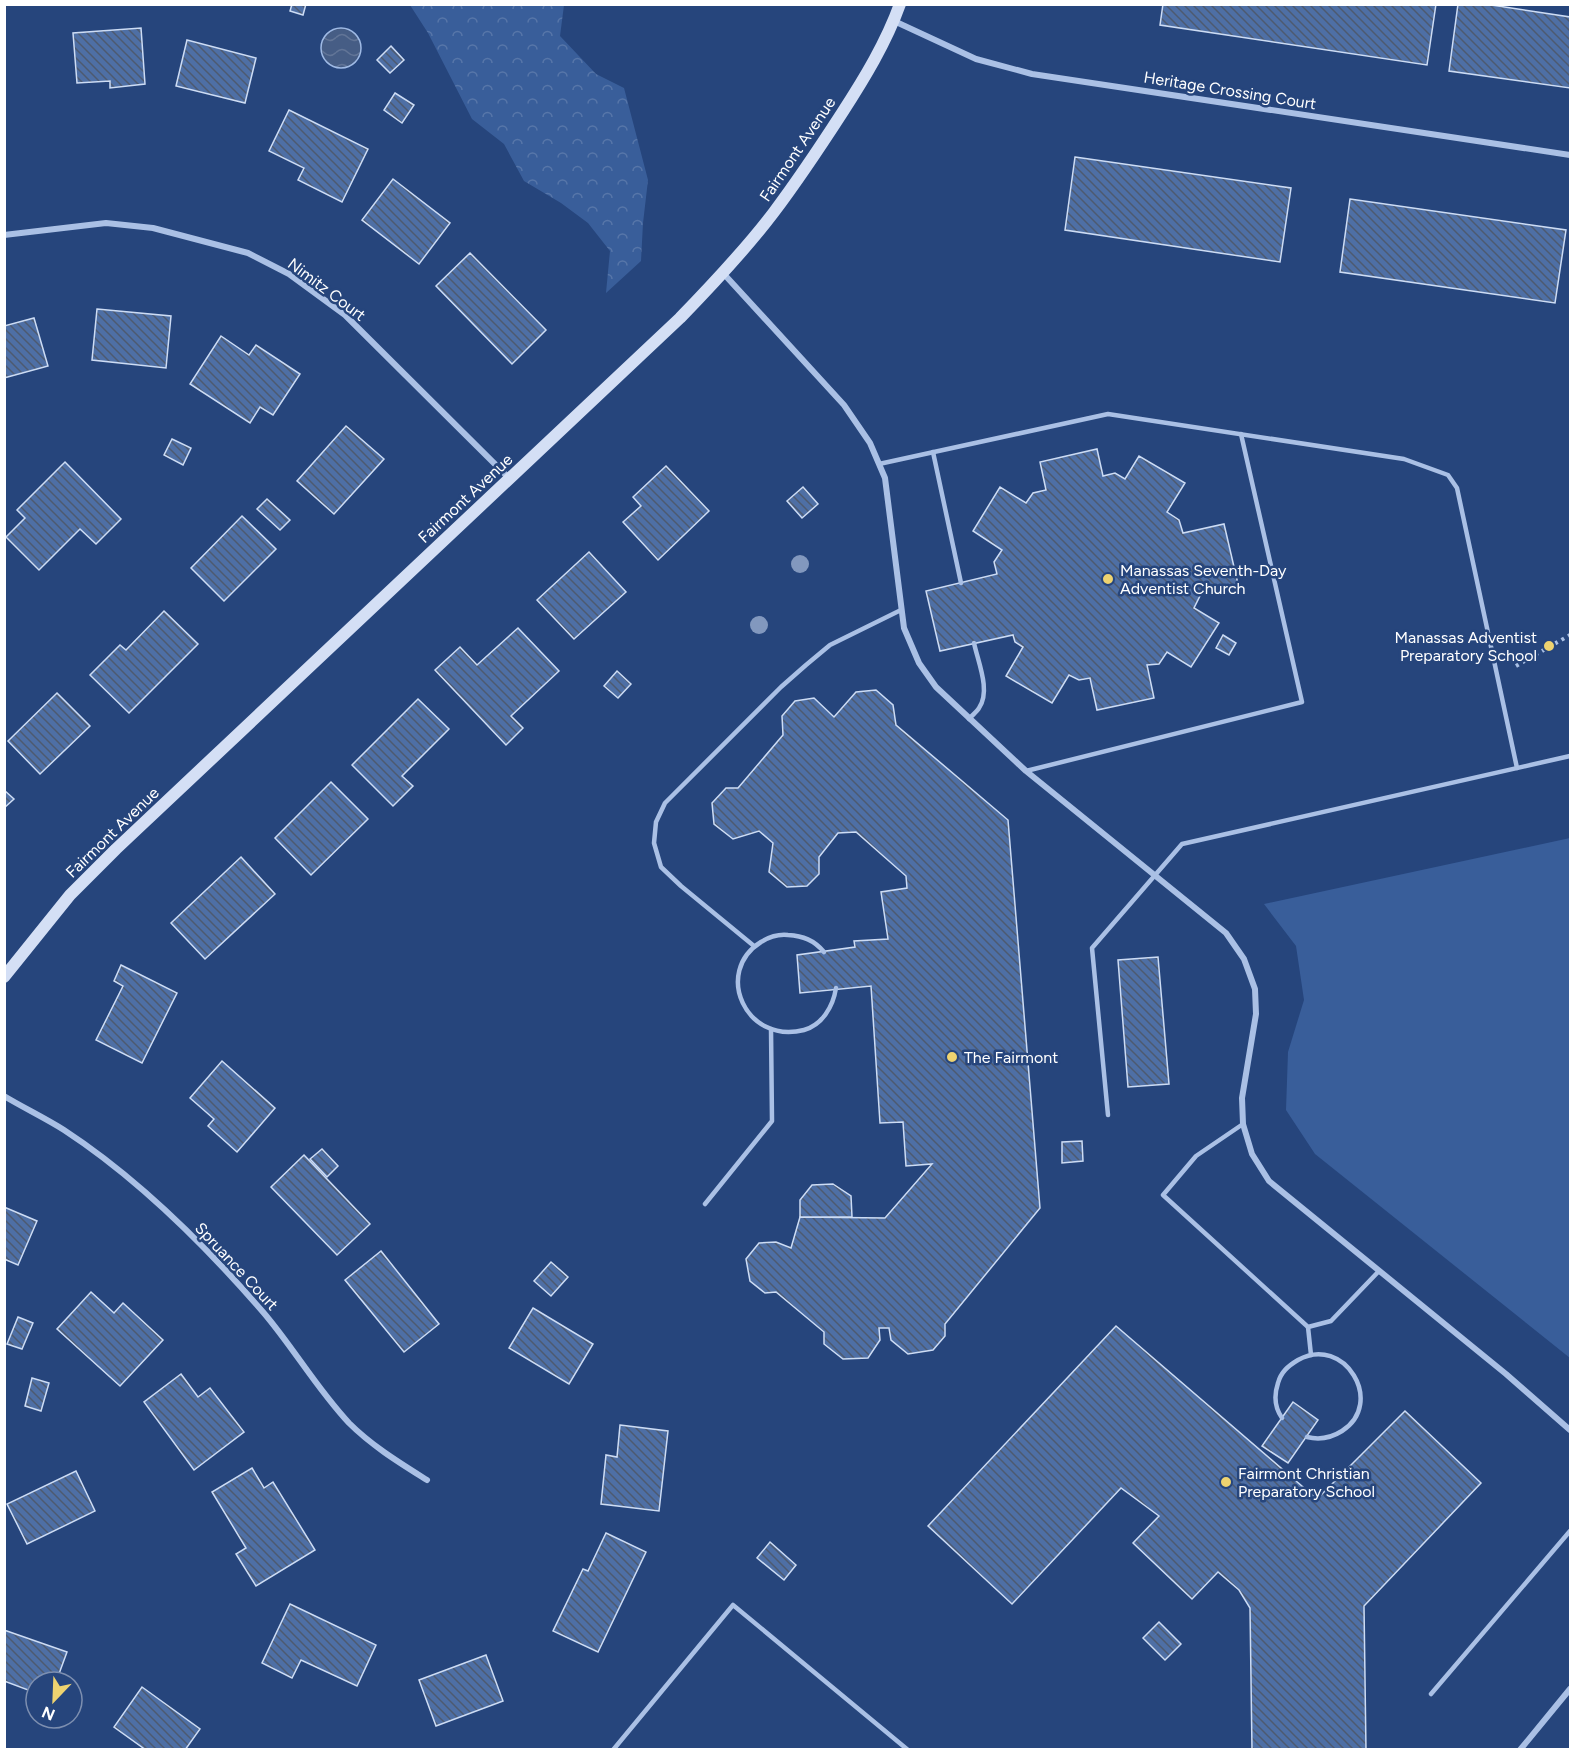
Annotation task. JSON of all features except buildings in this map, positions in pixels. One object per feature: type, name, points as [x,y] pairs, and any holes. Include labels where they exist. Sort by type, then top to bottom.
[{"type":"street","name":"Fairmont Avenue","points":[[4,977],[25,949],[86,879],[680,318],[723,273],[774,212],[821,146],[865,77],[894,21],[900,4]]},
{"type":"street","name":"Heritage Crossing Court","points":[[894,21],[976,59],[1032,74],[1570,155]]},
{"type":"street","name":"Nimitz Court","points":[[4,235],[106,223],[153,228],[248,253],[289,274],[345,315],[509,478]]},
{"type":"street","points":[[723,273],[844,405],[870,443],[885,478],[904,628],[919,663],[936,687],[1026,771],[1226,933],[1244,959],[1255,989],[1256,1014],[1242,1098],[1243,1124],[1252,1154],[1269,1181],[1570,1430]]},
{"type":"street","name":"Spruance Court","points":[[4,1096],[63,1130],[111,1163],[155,1202],[210,1255],[262,1312],[350,1424],[384,1453],[427,1480]]},
{"type":"street","points":[[1520,1749],[1570,1689]]},
{"type":"lane","points":[[879,464],[1108,414],[1404,459],[1448,475],[1457,488],[1517,768]]},
{"type":"lane","points":[[1026,771],[1302,702],[1241,434]]},
{"type":"lane","points":[[933,452],[961,583]]},
{"type":"lane","points":[[754,946],[661,867],[654,843],[656,822],[665,803],[806,665],[830,645],[901,610]]},
{"type":"lane","points":[[969,718],[980,708],[984,698],[984,686],[974,643]]},
{"type":"lane","points":[[1108,1115],[1092,948],[1182,844],[1570,756]]},
{"type":"lane","points":[[824,952],[816,943],[801,936],[783,934],[767,938],[754,946],[747,955],[738,977],[739,994],[748,1015],[771,1029],[794,1032],[809,1028],[822,1019],[834,999],[836,988]]},
{"type":"lane","points":[[705,1204],[772,1121],[771,1029]]},
{"type":"lane","points":[[1243,1124],[1196,1156],[1163,1195],[1308,1327],[1311,1355]]},
{"type":"lane","points":[[1308,1327],[1331,1321],[1379,1271]]},
{"type":"lane","points":[[1282,1418],[1275,1399],[1280,1377],[1288,1366],[1311,1355],[1320,1354],[1339,1359],[1349,1368],[1358,1382],[1361,1397],[1358,1410],[1351,1424],[1342,1432],[1326,1438],[1307,1437]]},
{"type":"lane","points":[[1431,1694],[1570,1531]]},
{"type":"lane","points":[[613,1749],[733,1605],[908,1749]]},
{"type":"path","points":[[1497,676],[1570,635]]},
{"type":"green space","points":[[410,5],[564,5],[560,36],[596,74],[624,88],[648,180],[641,261],[606,293],[610,251],[588,223],[561,203],[524,181],[504,144],[472,119],[428,33]]},
{"type":"green space","points":[[1570,838],[1570,1358],[1315,1154],[1286,1110],[1288,1052],[1304,1000],[1296,946],[1264,904]]},
{"type":"water","points":[[341,28],[349,29],[355,34],[360,40],[360,56],[355,62],[349,67],[341,68],[333,67],[327,62],[322,56],[321,48],[322,40],[327,34],[333,29]]},
{"type":"place","name":"Manassas Seventh-Day Adventist Church","points":[[1108,579]]},
{"type":"place","name":"Manassas Adventist Preparatory School","points":[[1549,646]]},
{"type":"place","name":"The Fairmont","points":[[952,1057]]},
{"type":"place","name":"Fairmont Christian Preparatory School","points":[[1226,1482]]}]
